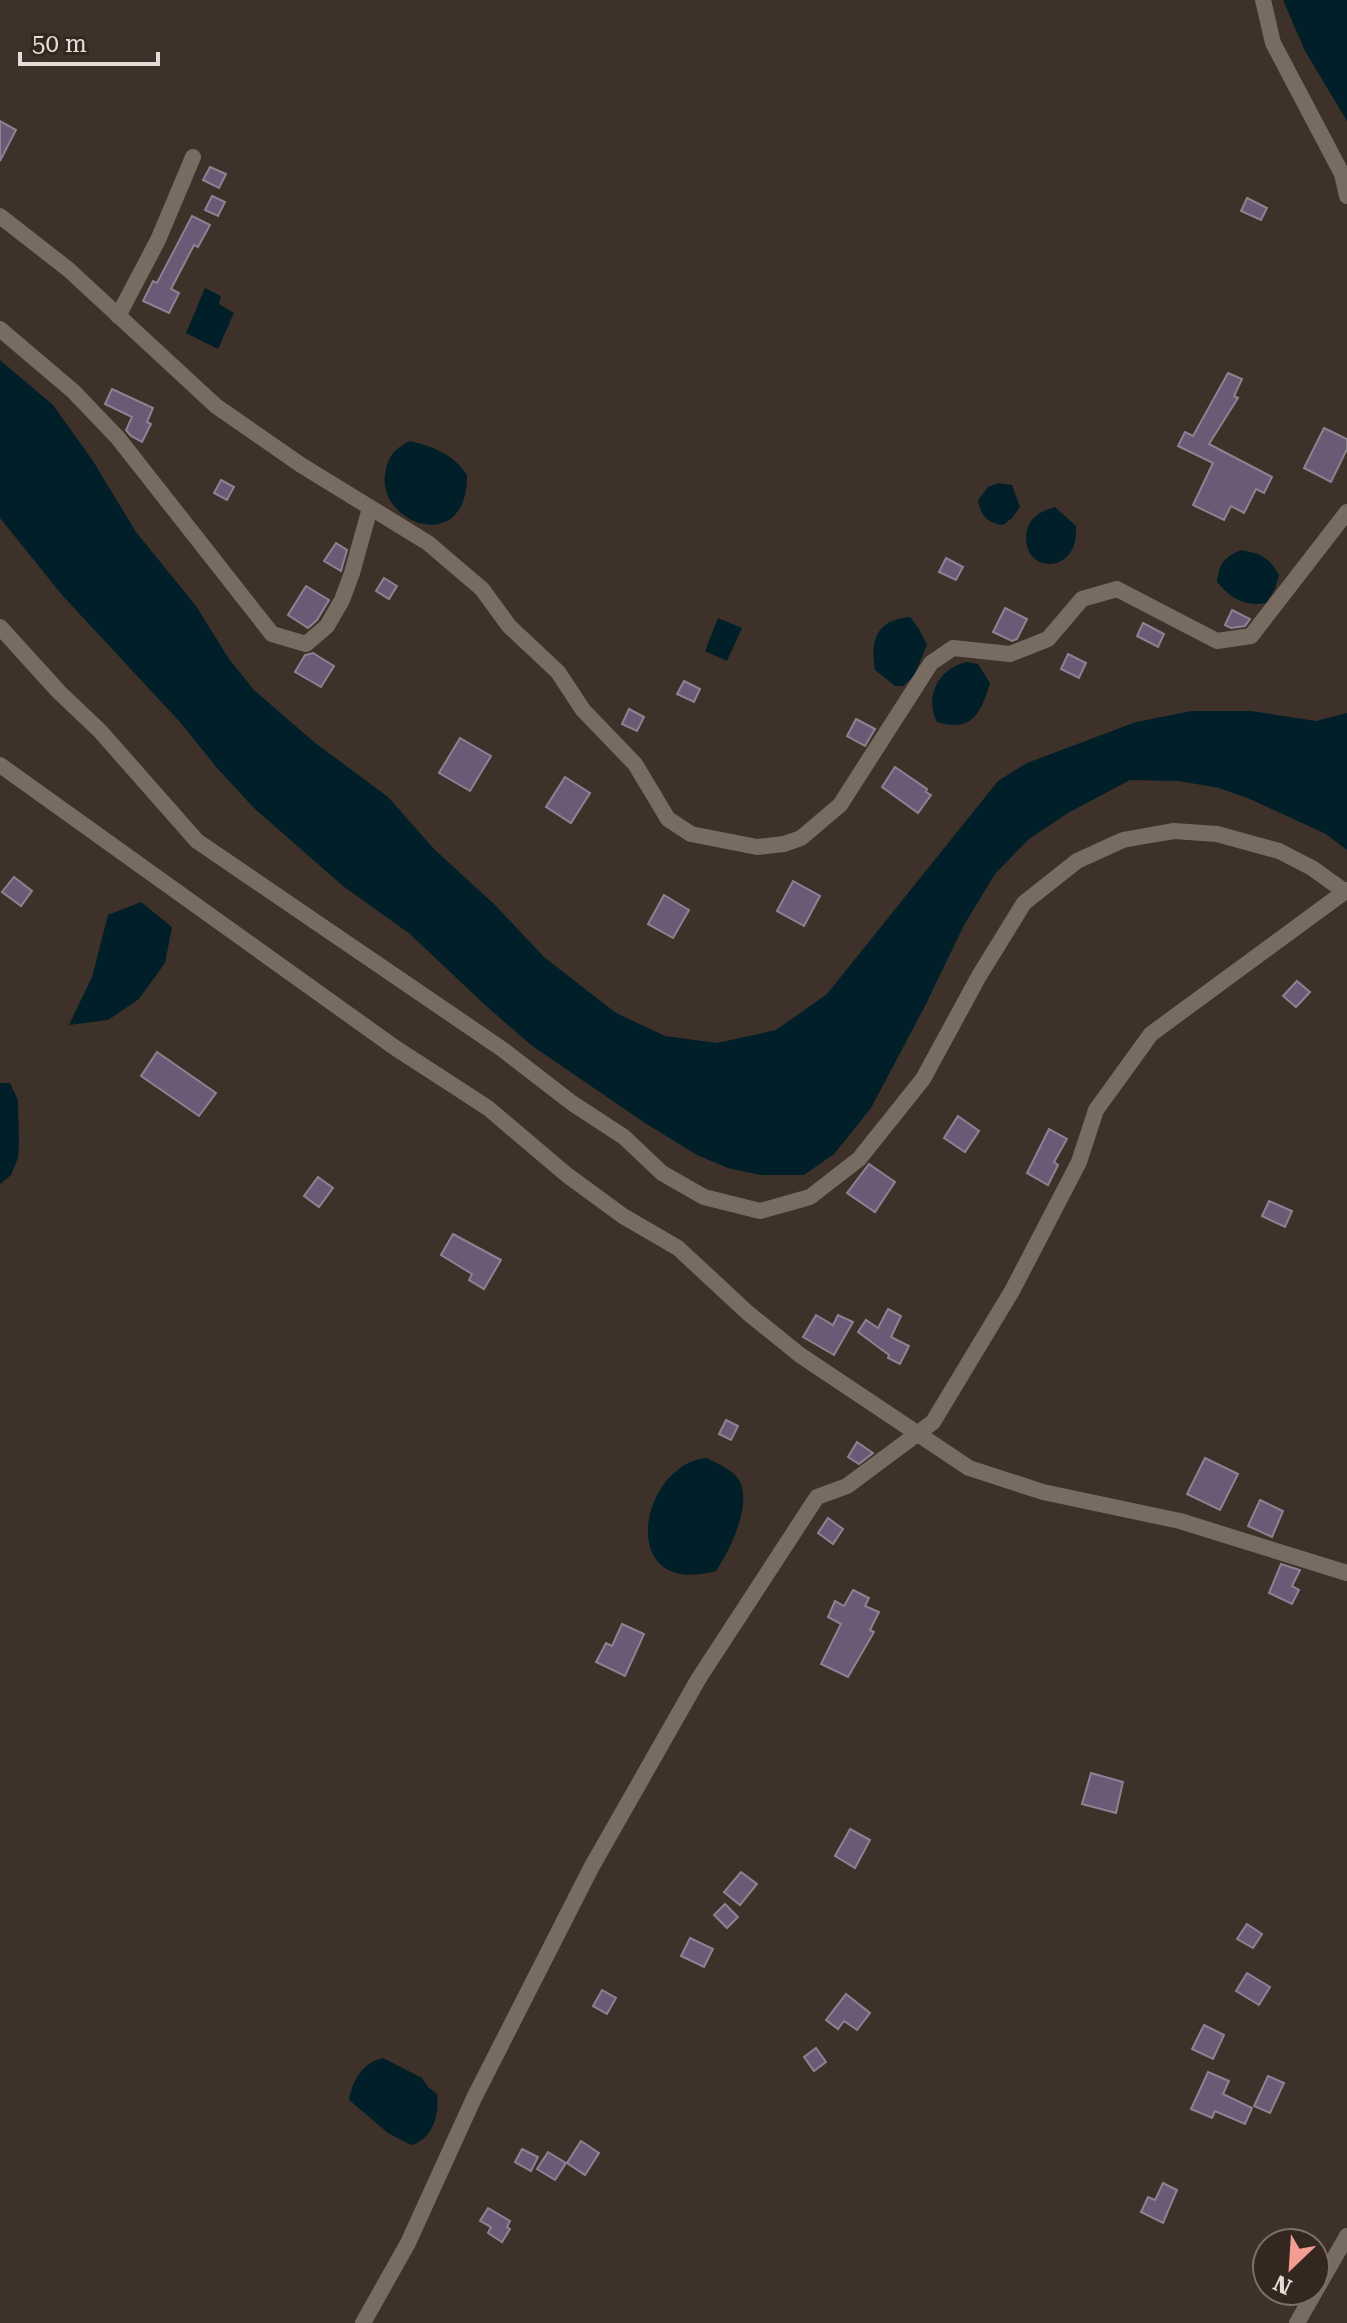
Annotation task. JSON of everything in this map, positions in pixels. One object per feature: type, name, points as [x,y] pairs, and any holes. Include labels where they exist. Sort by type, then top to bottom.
[{"type":"street","points":[[1263,0],[1273,43],[1342,174],[1347,196]]},
{"type":"street","points":[[118,316],[158,240],[193,157]]},
{"type":"street","points":[[0,216],[69,270],[216,406],[301,465],[428,543],[482,589],[509,626],[558,672],[583,710],[635,764],[668,819],[691,834],[757,847],[784,844],[801,838],[840,805],[931,663],[953,648],[1010,654],[1048,639],[1082,599],[1117,589],[1217,641],[1251,636],[1347,512]]},
{"type":"street","points":[[0,329],[73,391],[118,438],[272,634],[306,644],[327,626],[352,573],[370,508]]},
{"type":"street","points":[[0,627],[59,692],[100,731],[197,841],[502,1049],[572,1103],[624,1137],[662,1173],[704,1197],[760,1211],[810,1197],[859,1159],[923,1079],[979,976],[1024,903],[1077,861],[1134,838],[1174,831],[1217,834],[1279,851],[1346,890],[1151,1034],[1096,1110],[1079,1162],[1012,1291],[933,1422],[847,1486],[817,1497],[699,1678],[591,1868],[474,2098],[408,2243],[363,2323]]},
{"type":"street","points":[[0,765],[394,1047],[488,1108],[567,1175],[623,1216],[678,1248],[748,1313],[800,1355],[969,1468],[1028,1487],[1180,1521],[1347,1573]]},
{"type":"street","points":[[1297,2323],[1347,2236]]},
{"type":"water","points":[[1283,0],[1347,0],[1347,121],[1305,51]]},
{"type":"water","points":[[205,288],[221,296],[219,304],[234,313],[218,349],[186,333]]},
{"type":"water","points":[[0,360],[53,405],[93,461],[136,532],[196,606],[229,659],[254,690],[314,742],[388,797],[435,850],[495,905],[544,957],[616,1013],[665,1036],[717,1043],[776,1030],[827,994],[998,781],[1027,763],[1136,722],[1192,711],[1251,711],[1316,721],[1347,713],[1347,850],[1326,834],[1219,788],[1179,781],[1130,780],[1068,813],[1029,839],[995,874],[964,925],[871,1108],[834,1154],[804,1175],[760,1175],[728,1168],[697,1155],[645,1123],[531,1045],[410,934],[343,886],[253,807],[218,769],[179,721],[62,595],[0,518]]},
{"type":"water","points":[[410,441],[442,452],[467,475],[463,500],[454,516],[440,524],[424,524],[408,518],[395,507],[387,492],[385,474],[388,462],[396,450]]},
{"type":"water","points":[[998,483],[1012,485],[1020,507],[1003,525],[986,518],[978,500],[988,487]]},
{"type":"water","points":[[1055,507],[1076,526],[1075,543],[1060,562],[1050,564],[1031,556],[1027,530],[1037,515]]},
{"type":"water","points":[[1241,550],[1264,557],[1279,575],[1266,603],[1251,604],[1238,600],[1217,582],[1223,562]]},
{"type":"water","points":[[910,617],[927,645],[914,676],[903,686],[895,686],[875,670],[875,641],[889,622]]},
{"type":"water","points":[[718,618],[742,628],[727,661],[705,651]]},
{"type":"water","points":[[967,662],[978,664],[990,683],[979,711],[959,725],[937,722],[932,703],[936,685],[948,670]]},
{"type":"water","points":[[141,902],[172,927],[165,963],[139,999],[108,1020],[69,1025],[92,977],[108,915]]},
{"type":"water","points":[[0,1083],[10,1083],[18,1100],[19,1144],[18,1158],[11,1175],[0,1184]]},
{"type":"water","points":[[707,1458],[735,1475],[741,1485],[742,1510],[734,1537],[716,1571],[684,1574],[662,1566],[651,1549],[648,1527],[654,1503],[666,1482],[684,1465]]},
{"type":"water","points":[[383,2058],[422,2078],[437,2094],[437,2109],[430,2132],[411,2145],[388,2133],[349,2100],[360,2073]]},
{"type":"building","points":[[0,121],[16,130],[0,161]]},
{"type":"building","points":[[210,167],[226,174],[219,188],[203,180]]},
{"type":"building","points":[[212,196],[225,202],[218,216],[205,210]]},
{"type":"building","points":[[1247,198],[1267,208],[1261,220],[1241,211]]},
{"type":"building","points":[[192,216],[210,225],[198,247],[194,245],[171,289],[179,293],[169,313],[143,301],[153,281],[157,283]]},
{"type":"building","points":[[1228,373],[1242,379],[1234,396],[1238,398],[1209,444],[1272,477],[1264,493],[1256,489],[1244,513],[1231,506],[1224,520],[1193,505],[1213,463],[1178,446],[1185,432],[1193,436]]},
{"type":"building","points":[[112,389],[153,408],[147,422],[151,424],[142,442],[126,430],[132,417],[105,404]]},
{"type":"building","points":[[1324,428],[1347,439],[1347,449],[1331,482],[1304,468]]},
{"type":"building","points":[[221,480],[234,487],[227,500],[214,493]]},
{"type":"building","points":[[336,543],[347,550],[341,571],[324,561]]},
{"type":"building","points":[[946,558],[963,567],[956,580],[939,572]]},
{"type":"building","points":[[384,578],[397,586],[389,599],[376,591]]},
{"type":"building","points":[[306,586],[329,600],[308,628],[288,615]]},
{"type":"building","points":[[1005,608],[1027,619],[1017,639],[1012,641],[993,632]]},
{"type":"building","points":[[1232,610],[1250,619],[1245,626],[1231,628],[1225,625]]},
{"type":"building","points":[[1143,623],[1164,634],[1158,647],[1137,636]]},
{"type":"building","points":[[313,653],[334,666],[321,687],[295,672],[305,655]]},
{"type":"building","points":[[1068,654],[1086,663],[1079,678],[1061,669]]},
{"type":"building","points":[[684,681],[700,689],[694,702],[677,694]]},
{"type":"building","points":[[629,709],[644,717],[637,731],[622,724]]},
{"type":"building","points":[[856,719],[875,729],[865,746],[847,736]]},
{"type":"building","points":[[460,738],[491,756],[470,791],[439,773]]},
{"type":"building","points":[[895,767],[931,795],[918,813],[882,787]]},
{"type":"building","points":[[565,777],[590,793],[571,823],[546,807]]},
{"type":"building","points":[[14,877],[32,891],[21,906],[2,892]]},
{"type":"building","points":[[793,881],[820,896],[804,926],[777,911]]},
{"type":"building","points":[[664,895],[689,910],[673,938],[648,924]]},
{"type":"building","points":[[1297,981],[1310,992],[1296,1007],[1283,996]]},
{"type":"building","points":[[157,1052],[216,1093],[199,1116],[141,1076]]},
{"type":"building","points":[[958,1116],[979,1131],[965,1152],[944,1138]]},
{"type":"building","points":[[1049,1129],[1067,1139],[1054,1162],[1058,1165],[1048,1185],[1027,1173]]},
{"type":"building","points":[[869,1164],[895,1182],[875,1212],[847,1193]]},
{"type":"building","points":[[318,1177],[333,1188],[319,1207],[304,1196]]},
{"type":"building","points":[[1269,1201],[1292,1211],[1285,1227],[1262,1216]]},
{"type":"building","points":[[453,1234],[501,1260],[484,1289],[469,1280],[472,1274],[441,1255]]},
{"type":"building","points":[[888,1309],[901,1316],[891,1337],[909,1346],[900,1364],[888,1358],[889,1355],[858,1332],[866,1320],[878,1328]]},
{"type":"building","points":[[816,1315],[833,1325],[838,1315],[853,1322],[834,1355],[803,1337]]},
{"type":"building","points":[[726,1420],[738,1426],[731,1440],[719,1434]]},
{"type":"building","points":[[857,1442],[873,1453],[859,1464],[848,1457]]},
{"type":"building","points":[[1205,1458],[1238,1474],[1220,1510],[1187,1494]]},
{"type":"building","points":[[1260,1500],[1283,1511],[1272,1537],[1248,1526]]},
{"type":"building","points":[[828,1518],[843,1529],[833,1544],[818,1533]]},
{"type":"building","points":[[1281,1564],[1300,1570],[1292,1586],[1299,1590],[1292,1604],[1269,1593]]},
{"type":"building","points":[[853,1590],[869,1598],[865,1606],[879,1612],[870,1630],[874,1632],[848,1677],[821,1664],[841,1624],[828,1617],[835,1601],[844,1606]]},
{"type":"building","points":[[622,1624],[644,1634],[625,1676],[596,1662],[606,1643],[612,1646]]},
{"type":"building","points":[[1091,1773],[1123,1782],[1116,1813],[1082,1804]]},
{"type":"building","points":[[850,1829],[870,1840],[855,1868],[835,1856]]},
{"type":"building","points":[[741,1872],[757,1884],[740,1905],[724,1892]]},
{"type":"building","points":[[725,1904],[738,1917],[727,1928],[714,1915]]},
{"type":"building","points":[[1247,1924],[1262,1934],[1253,1948],[1237,1939]]},
{"type":"building","points":[[690,1938],[713,1949],[704,1967],[681,1956]]},
{"type":"building","points":[[1247,1973],[1270,1987],[1259,2005],[1236,1991]]},
{"type":"building","points":[[602,1990],[616,1998],[607,2014],[593,2006]]},
{"type":"building","points":[[846,1994],[870,2013],[857,2030],[844,2021],[838,2029],[826,2020]]},
{"type":"building","points":[[1204,2025],[1224,2035],[1213,2059],[1192,2049]]},
{"type":"building","points":[[816,2048],[826,2062],[814,2071],[804,2057]]},
{"type":"building","points":[[1208,2072],[1229,2081],[1223,2094],[1252,2108],[1245,2124],[1215,2111],[1212,2118],[1191,2109]]},
{"type":"building","points":[[1268,2076],[1284,2083],[1270,2113],[1254,2106]]},
{"type":"building","points":[[581,2141],[599,2153],[585,2175],[567,2163]]},
{"type":"building","points":[[522,2149],[538,2157],[531,2171],[515,2162]]},
{"type":"building","points":[[548,2152],[566,2163],[555,2180],[537,2169]]},
{"type":"building","points":[[1163,2183],[1177,2190],[1163,2223],[1141,2212],[1148,2197],[1155,2200]]},
{"type":"building","points":[[488,2208],[510,2221],[507,2227],[510,2229],[502,2242],[488,2233],[491,2227],[480,2221]]}]
